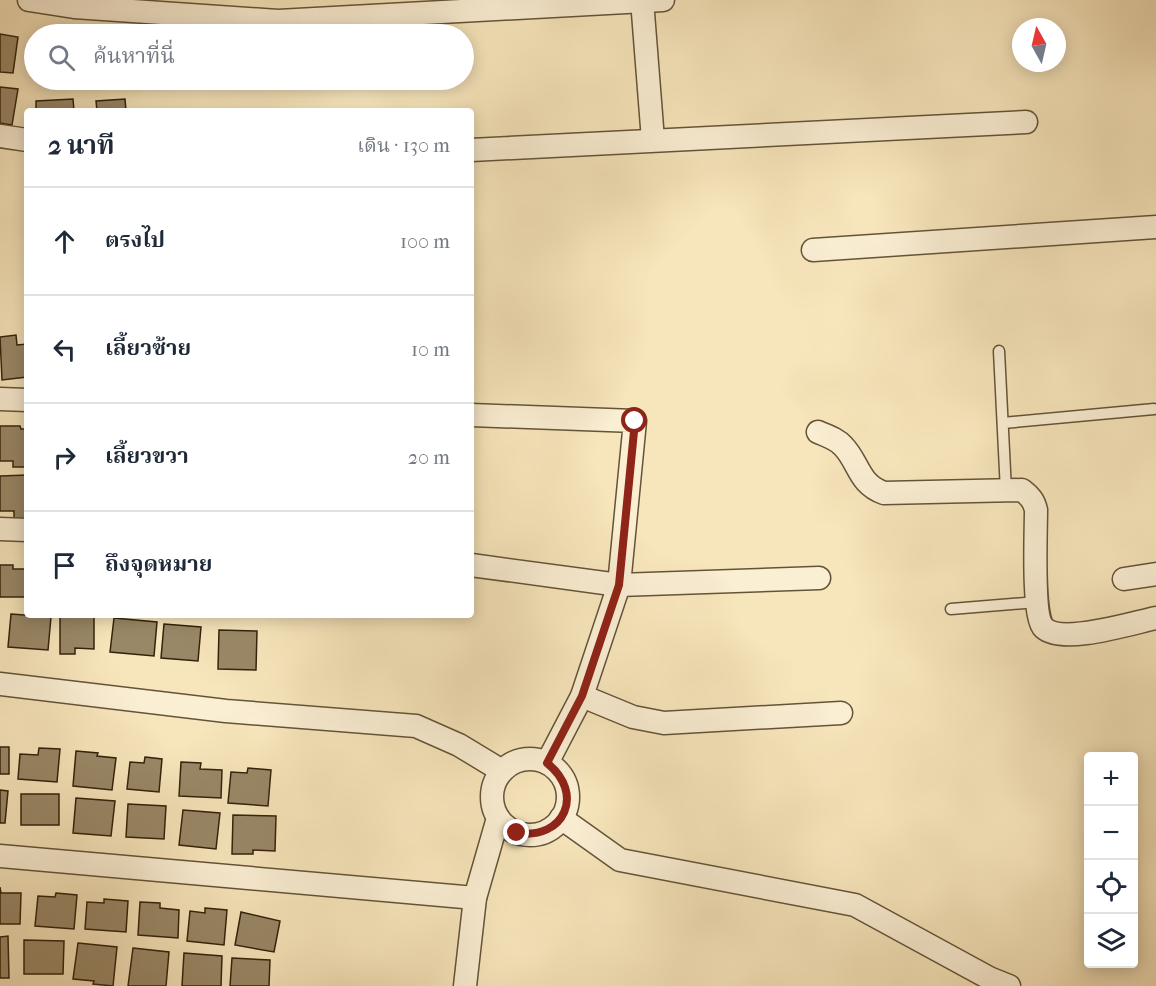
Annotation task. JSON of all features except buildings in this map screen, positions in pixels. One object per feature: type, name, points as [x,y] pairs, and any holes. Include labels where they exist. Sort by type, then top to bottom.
[{"type":"street","points":[[29,0],[74,7],[278,21],[649,0],[653,140]]},
{"type":"street","points":[[474,150],[1026,122]]},
{"type":"street","points":[[0,136],[24,140]]},
{"type":"street","points":[[813,250],[1156,227]]},
{"type":"street","points":[[0,399],[24,400]]},
{"type":"street","points":[[474,415],[635,421],[619,585],[582,696],[547,763]]},
{"type":"street","points":[[818,432],[837,440],[849,453],[855,467],[869,485],[884,494],[1023,490],[1034,502],[1036,602],[1039,620],[1045,629],[1073,635],[1156,618]]},
{"type":"street","points":[[0,529],[24,530]]},
{"type":"street","points":[[474,565],[619,585],[819,578]]},
{"type":"street","points":[[1124,579],[1156,574]]},
{"type":"street","points":[[0,684],[226,711],[416,726],[459,746],[502,771]]},
{"type":"street","points":[[582,696],[633,717],[664,723],[841,714]]},
{"type":"street","points":[[523,760],[547,763],[557,771],[568,794],[567,807],[553,827],[542,833],[530,835],[506,828],[493,807],[492,794],[495,781],[502,771],[523,760]]},
{"type":"street","points":[[465,986],[475,898],[498,818]]},
{"type":"street","points":[[561,818],[620,860],[855,905],[995,983]]},
{"type":"street","points":[[0,856],[475,898]]},
{"type":"lane","points":[[999,351],[1006,491]]},
{"type":"lane","points":[[1003,423],[1154,409]]},
{"type":"lane","points":[[951,609],[1036,602]]},
{"type":"route","points":[[517,833],[530,835],[542,833],[553,827],[567,807],[568,794],[564,782],[557,771],[547,763],[582,696],[619,585],[635,421]]}]
